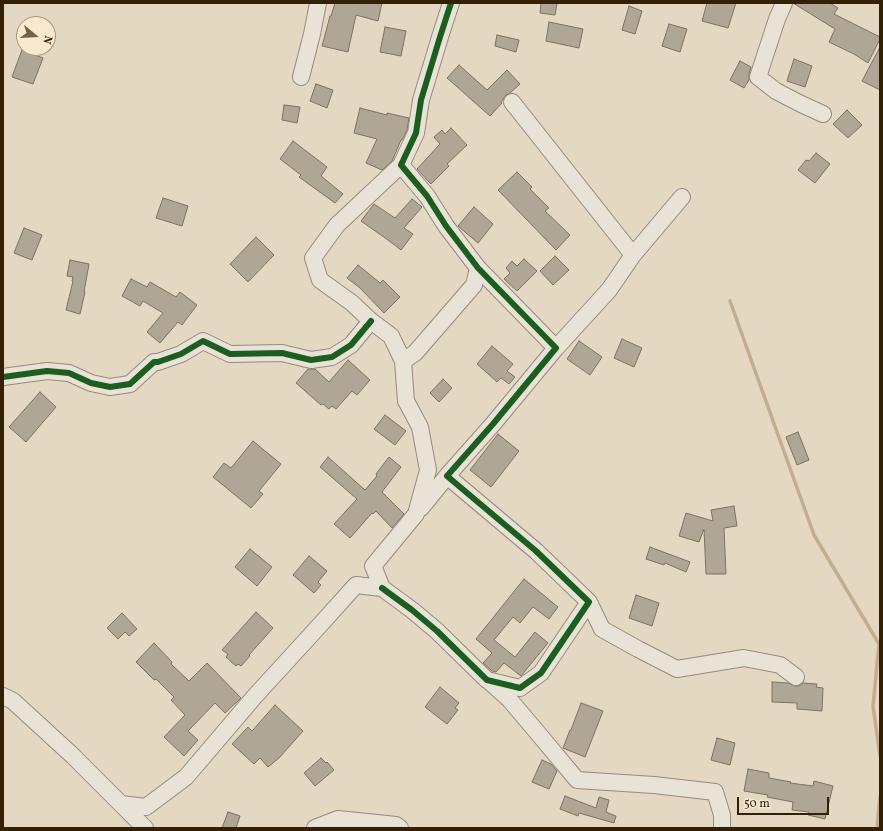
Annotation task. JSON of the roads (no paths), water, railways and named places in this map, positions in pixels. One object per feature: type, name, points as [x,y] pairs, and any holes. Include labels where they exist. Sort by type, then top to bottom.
[{"type":"street","points":[[302,77],[318,3]]},
{"type":"street","points":[[416,514],[428,470],[420,427],[406,401],[403,361],[391,336],[371,321],[352,303],[320,280],[314,258],[337,225],[401,165],[416,132],[421,100],[451,3]]},
{"type":"street","points":[[784,3],[777,19],[758,77],[776,91],[823,114]]},
{"type":"street","points":[[512,102],[633,255]]},
{"type":"street","points":[[401,165],[426,196],[446,226],[478,268],[556,348]]},
{"type":"street","points":[[382,588],[373,566],[556,348],[609,290],[633,255],[682,197]]},
{"type":"street","points":[[403,361],[416,353],[474,285],[478,268]]},
{"type":"street","points":[[3,377],[47,371],[68,373],[91,383],[110,387],[130,384],[154,362],[181,354],[203,341],[230,354],[282,353],[311,360],[332,357],[351,344],[371,321]]},
{"type":"street","points":[[447,476],[536,551],[588,602],[602,629],[638,650],[677,669],[744,658],[780,665],[796,677]]},
{"type":"street","points":[[121,804],[146,807],[186,777],[255,696],[356,584],[382,588],[437,631],[487,680],[509,699],[577,780],[654,785],[715,792],[722,815],[722,828]]},
{"type":"street","points":[[487,680],[520,688],[541,673],[588,602]]},
{"type":"street","points":[[3,696],[13,702],[67,751],[145,828]]},
{"type":"street","points":[[315,828],[338,820],[396,825],[400,828]]},
{"type":"waterway","points":[[730,301],[814,535],[879,644],[873,706],[880,756]]},
{"type":"waterway","points":[[877,828],[880,797]]}]
